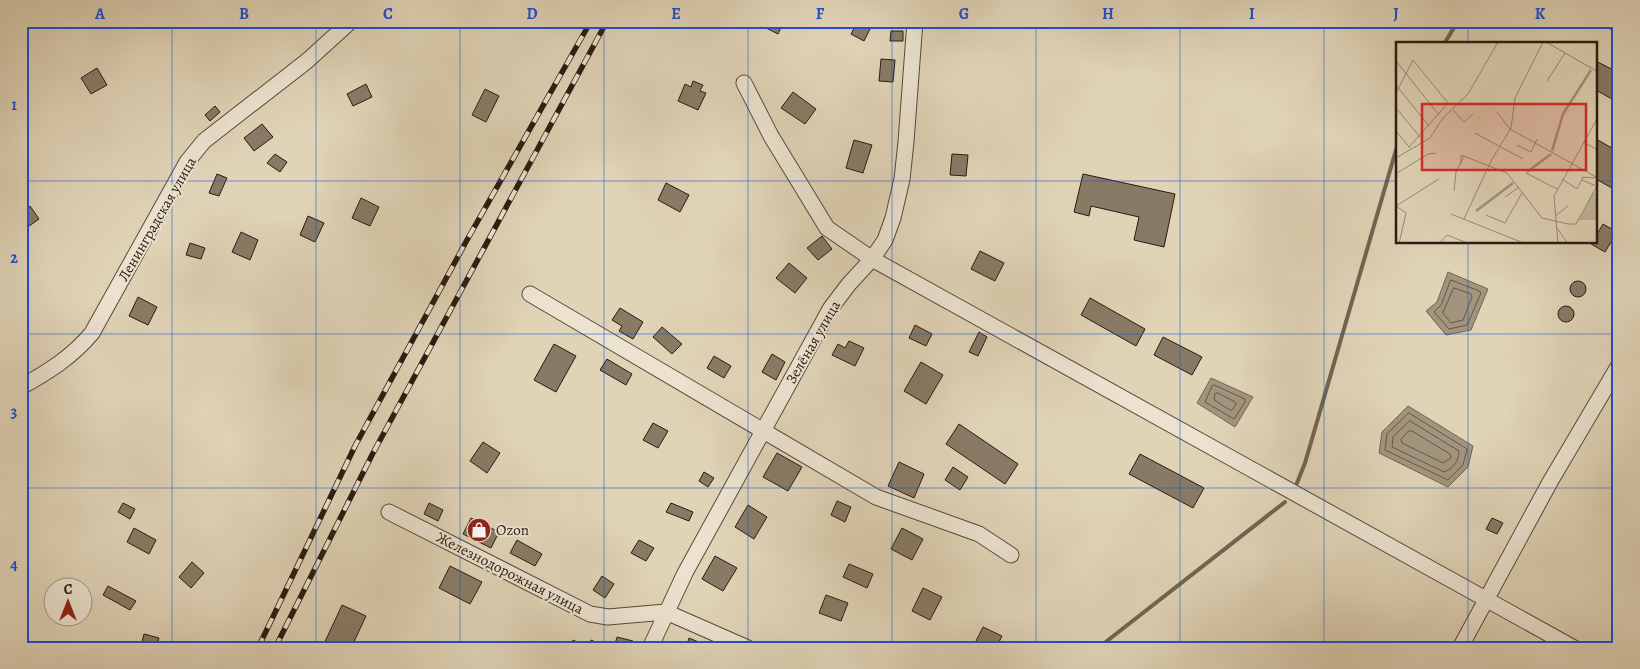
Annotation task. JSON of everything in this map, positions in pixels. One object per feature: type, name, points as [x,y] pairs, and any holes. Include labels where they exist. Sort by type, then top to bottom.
[{"type":"street","name":"Ленинградская улица","points":[[21,387],[52,370],[68,358],[82,346],[92,333],[187,162],[204,141],[310,59],[351,21]]},
{"type":"street","name":"Зелёная улица","points":[[650,648],[685,573],[830,309],[849,284],[872,259],[885,240],[893,218],[902,179],[915,21]]},
{"type":"street","points":[[744,83],[771,136],[827,228],[872,259],[1574,648]]},
{"type":"street","points":[[530,294],[876,497],[979,534],[1011,555]]},
{"type":"street","points":[[1460,648],[1550,482],[1619,365]]},
{"type":"street","name":"Железнодорожная улица","points":[[389,512],[590,614],[608,617],[666,612]]},
{"type":"street","points":[[666,612],[748,648]]},
{"type":"water","points":[[1448,272],[1488,289],[1471,330],[1446,335],[1426,311],[1437,302]]},
{"type":"water","points":[[1211,378],[1253,397],[1235,427],[1197,403]]},
{"type":"water","points":[[1408,406],[1473,446],[1468,467],[1448,487],[1379,453],[1382,432]]},
{"type":"building","points":[[757,21],[784,21],[778,34],[756,23]]},
{"type":"building","points":[[858,21],[873,23],[864,41],[851,34]]},
{"type":"building","points":[[1593,21],[1619,21],[1619,33]]},
{"type":"building","points":[[891,31],[903,31],[903,41],[890,41]]},
{"type":"building","points":[[881,59],[895,60],[893,82],[879,81]]},
{"type":"building","points":[[1598,62],[1619,73],[1619,103],[1598,91]]},
{"type":"building","points":[[97,68],[107,85],[91,94],[81,78]]},
{"type":"building","points":[[693,81],[703,85],[700,91],[706,93],[698,110],[678,101],[685,84],[691,87]]},
{"type":"building","points":[[366,84],[372,97],[353,106],[347,94]]},
{"type":"building","points":[[485,89],[499,96],[486,122],[472,115]]},
{"type":"building","points":[[793,92],[816,109],[805,124],[781,108]]},
{"type":"building","points":[[215,106],[220,112],[210,121],[205,115]]},
{"type":"building","points":[[262,124],[273,137],[254,151],[244,138]]},
{"type":"building","points":[[854,140],[872,145],[863,173],[846,168]]},
{"type":"building","points":[[1598,140],[1619,152],[1619,192],[1598,180]]},
{"type":"building","points":[[275,154],[287,162],[280,172],[267,163]]},
{"type":"building","points":[[952,154],[968,155],[966,176],[950,175]]},
{"type":"building","points":[[217,174],[227,178],[219,196],[209,193]]},
{"type":"building","points":[[1083,174],[1175,194],[1164,247],[1134,240],[1139,217],[1091,206],[1089,216],[1074,212]]},
{"type":"building","points":[[666,183],[689,195],[680,212],[658,200]]},
{"type":"building","points":[[361,198],[379,207],[370,226],[352,218]]},
{"type":"building","points":[[30,206],[39,219],[29,226],[21,212]]},
{"type":"building","points":[[308,216],[324,223],[315,242],[300,235]]},
{"type":"building","points":[[1603,224],[1617,232],[1605,252],[1591,244],[1598,244],[1598,233]]},
{"type":"building","points":[[241,232],[258,240],[250,260],[232,252]]},
{"type":"building","points":[[822,236],[832,249],[818,260],[807,248]]},
{"type":"building","points":[[190,243],[205,248],[201,259],[186,255]]},
{"type":"building","points":[[980,251],[1004,263],[995,281],[971,269]]},
{"type":"building","points":[[789,263],[807,278],[795,293],[776,278]]},
{"type":"building","points":[[1578,281],[1584,283],[1586,289],[1584,295],[1578,297],[1572,295],[1570,289],[1572,283]]},
{"type":"building","points":[[138,297],[157,307],[148,325],[129,316]]},
{"type":"building","points":[[1090,298],[1145,329],[1136,346],[1081,315]]},
{"type":"building","points":[[1566,306],[1572,308],[1574,314],[1572,320],[1566,322],[1560,320],[1558,314],[1560,308]]},
{"type":"building","points":[[620,308],[643,322],[633,339],[619,331],[622,326],[612,320]]},
{"type":"building","points":[[915,325],[932,334],[926,346],[909,338]]},
{"type":"building","points":[[662,327],[682,344],[672,354],[653,337]]},
{"type":"building","points":[[979,332],[987,337],[978,356],[969,352]]},
{"type":"building","points":[[1163,337],[1202,357],[1192,375],[1154,355]]},
{"type":"building","points":[[849,341],[864,348],[855,366],[832,355],[838,344],[845,348]]},
{"type":"building","points":[[554,344],[576,356],[556,392],[534,380]]},
{"type":"building","points":[[772,354],[785,362],[776,380],[762,372]]},
{"type":"building","points":[[714,356],[731,366],[724,378],[707,368]]},
{"type":"building","points":[[607,359],[632,374],[626,385],[600,370]]},
{"type":"building","points":[[921,362],[943,375],[926,404],[904,391]]},
{"type":"building","points":[[653,423],[668,431],[658,448],[643,440]]},
{"type":"building","points":[[959,424],[1018,464],[1005,484],[946,444]]},
{"type":"building","points":[[483,442],[500,453],[487,473],[470,461]]},
{"type":"building","points":[[777,453],[802,467],[788,491],[763,477]]},
{"type":"building","points":[[1140,454],[1204,488],[1193,508],[1129,474]]},
{"type":"building","points":[[899,462],[924,474],[914,498],[888,486]]},
{"type":"building","points":[[953,467],[968,477],[960,490],[945,480]]},
{"type":"building","points":[[704,472],[714,478],[708,487],[699,481]]},
{"type":"building","points":[[837,501],[851,507],[845,522],[831,515]]},
{"type":"building","points":[[123,503],[135,509],[130,519],[118,512]]},
{"type":"building","points":[[429,503],[443,510],[438,521],[424,514]]},
{"type":"building","points":[[671,503],[693,512],[689,521],[666,512]]},
{"type":"building","points":[[748,505],[767,517],[754,539],[735,527]]},
{"type":"building","points":[[471,518],[499,532],[491,548],[463,534]]},
{"type":"building","points":[[1492,518],[1503,523],[1497,534],[1486,529]]},
{"type":"building","points":[[134,528],[156,540],[149,554],[127,542]]},
{"type":"building","points":[[902,528],[923,539],[912,560],[891,549]]},
{"type":"building","points":[[517,540],[542,554],[535,566],[510,553]]},
{"type":"building","points":[[639,540],[654,548],[646,561],[631,553]]},
{"type":"building","points":[[715,556],[737,568],[723,591],[702,579]]},
{"type":"building","points":[[192,562],[204,573],[191,588],[179,577]]},
{"type":"building","points":[[849,564],[873,574],[867,588],[843,577]]},
{"type":"building","points":[[450,566],[482,582],[470,604],[439,588]]},
{"type":"building","points":[[602,576],[614,584],[605,598],[593,590]]},
{"type":"building","points":[[108,586],[136,601],[130,610],[103,595]]},
{"type":"building","points":[[923,588],[942,597],[930,620],[912,611]]},
{"type":"building","points":[[826,595],[848,603],[841,621],[819,613]]},
{"type":"building","points":[[342,605],[366,616],[351,648],[327,648],[323,646]]},
{"type":"building","points":[[983,627],[1002,636],[996,648],[990,648],[976,641]]},
{"type":"building","points":[[144,634],[159,638],[156,648],[141,646]]},
{"type":"building","points":[[617,637],[633,641],[631,648],[615,644]]},
{"type":"building","points":[[689,638],[713,648],[686,648]]},
{"type":"building","points":[[573,640],[588,647],[591,640],[602,645],[601,648],[570,648]]},
{"type":"waterway","points":[[1445,42],[1458,21]]},
{"type":"waterway","points":[[1297,483],[1305,463],[1396,150]]},
{"type":"waterway","points":[[1098,648],[1285,502]]},
{"type":"railway","points":[[258,648],[355,446],[467,240],[591,21]]},
{"type":"railway","points":[[275,648],[372,455],[607,21]]},
{"type":"place","name":"Ozon","points":[[479,530]]}]
